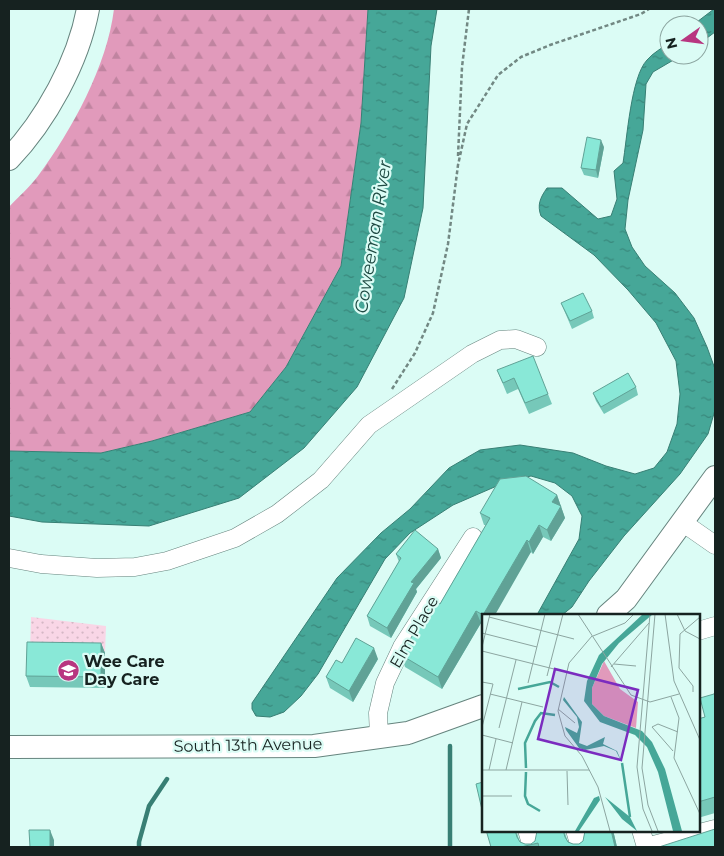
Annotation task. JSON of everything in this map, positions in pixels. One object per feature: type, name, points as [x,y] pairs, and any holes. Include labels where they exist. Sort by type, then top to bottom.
[{"type":"main road","points":[[9,159],[34,129],[50,105],[70,62],[85,24],[88,9]]},
{"type":"main road","points":[[609,614],[626,598],[715,477]]},
{"type":"main road","name":"South 13th Avenue","points":[[9,746],[314,746],[408,732],[482,706]]},
{"type":"street","points":[[9,558],[41,564],[135,567],[167,561],[235,538],[277,514],[321,480],[369,425],[472,354],[500,340],[516,339],[537,347]]},
{"type":"street","points":[[682,522],[715,545]]},
{"type":"street","name":"Elm Place","points":[[379,737],[378,714],[385,683],[402,647],[473,537]]},
{"type":"street","points":[[699,631],[715,626]]},
{"type":"street","points":[[641,831],[646,847],[715,829]]},
{"type":"street","points":[[527,831],[532,847]]},
{"type":"street","points":[[575,831],[580,847]]},
{"type":"path","points":[[390,393],[415,353],[433,314],[448,244],[458,165],[462,67],[469,9]]},
{"type":"path","points":[[458,165],[467,124],[498,76],[522,57],[550,45],[641,14],[649,9]]},
{"type":"green space","points":[[114,9],[368,9],[361,123],[341,266],[286,367],[250,412],[152,441],[101,453],[9,451],[9,207],[38,176],[75,118],[96,75],[104,53]]},
{"type":"shaded area","points":[[31,617],[106,626],[105,653],[30,652]]},
{"type":"water","name":"Coweeman River","points":[[368,9],[437,9],[431,46],[423,208],[404,298],[357,387],[304,448],[239,498],[149,526],[42,522],[9,516],[9,451],[101,453],[152,441],[250,412],[286,367],[341,266],[361,123]]},
{"type":"water","points":[[715,9],[715,32],[709,36],[709,15],[706,15]]},
{"type":"water","points":[[659,50],[659,65],[665,65],[653,72],[646,84],[643,130],[628,200],[625,229],[632,247],[645,266],[675,293],[694,318],[707,347],[715,369],[715,410],[708,434],[680,474],[624,536],[589,581],[572,607],[563,614],[538,613],[579,539],[582,516],[572,496],[555,483],[531,476],[506,482],[453,505],[410,533],[385,559],[318,674],[301,696],[284,712],[270,717],[256,716],[252,709],[252,703],[337,578],[381,533],[410,509],[449,468],[480,450],[520,445],[573,453],[606,466],[635,474],[654,468],[667,452],[677,424],[680,394],[676,361],[656,323],[628,290],[594,255],[541,216],[539,208],[541,198],[547,188],[562,188],[598,219],[611,216],[617,199],[614,171],[623,163],[633,94],[637,80],[647,60]]},
{"type":"building","points":[[587,137],[601,140],[596,170],[581,168]]},
{"type":"building","points":[[583,293],[592,311],[570,321],[561,303]]},
{"type":"building","points":[[533,356],[548,394],[525,403],[514,378],[503,383],[497,370]]},
{"type":"building","points":[[628,373],[636,387],[601,407],[593,393]]},
{"type":"building","points":[[526,476],[557,495],[552,502],[561,506],[547,530],[539,525],[529,542],[527,540],[484,614],[476,611],[438,677],[401,655],[433,600],[440,604],[490,518],[480,513],[500,479]]},
{"type":"building","points":[[415,530],[438,549],[411,582],[414,583],[387,628],[367,616],[401,558],[396,554]]},
{"type":"building","points":[[356,638],[374,648],[349,691],[326,677],[336,660],[342,663]]},
{"type":"building","name":"Wee Care Day Care","points":[[27,642],[101,643],[101,677],[26,676]]},
{"type":"building","points":[[715,692],[715,797],[699,802],[699,719],[705,717],[700,698]]},
{"type":"building","points":[[482,782],[482,810],[476,784]]},
{"type":"building","points":[[715,829],[715,847],[659,847]]},
{"type":"building","points":[[29,830],[50,830],[50,847],[30,847]]},
{"type":"building","points":[[486,831],[515,831],[520,842],[531,844],[535,841],[537,831],[563,831],[568,842],[579,844],[583,841],[585,831],[611,831],[615,847],[539,847],[538,843],[521,847],[491,847]]},
{"type":"waterway","points":[[450,746],[450,847]]},
{"type":"waterway","points":[[139,847],[149,806],[167,779]]},
{"type":"place","name":"Wee Care Day Care","points":[[68,670]]}]
